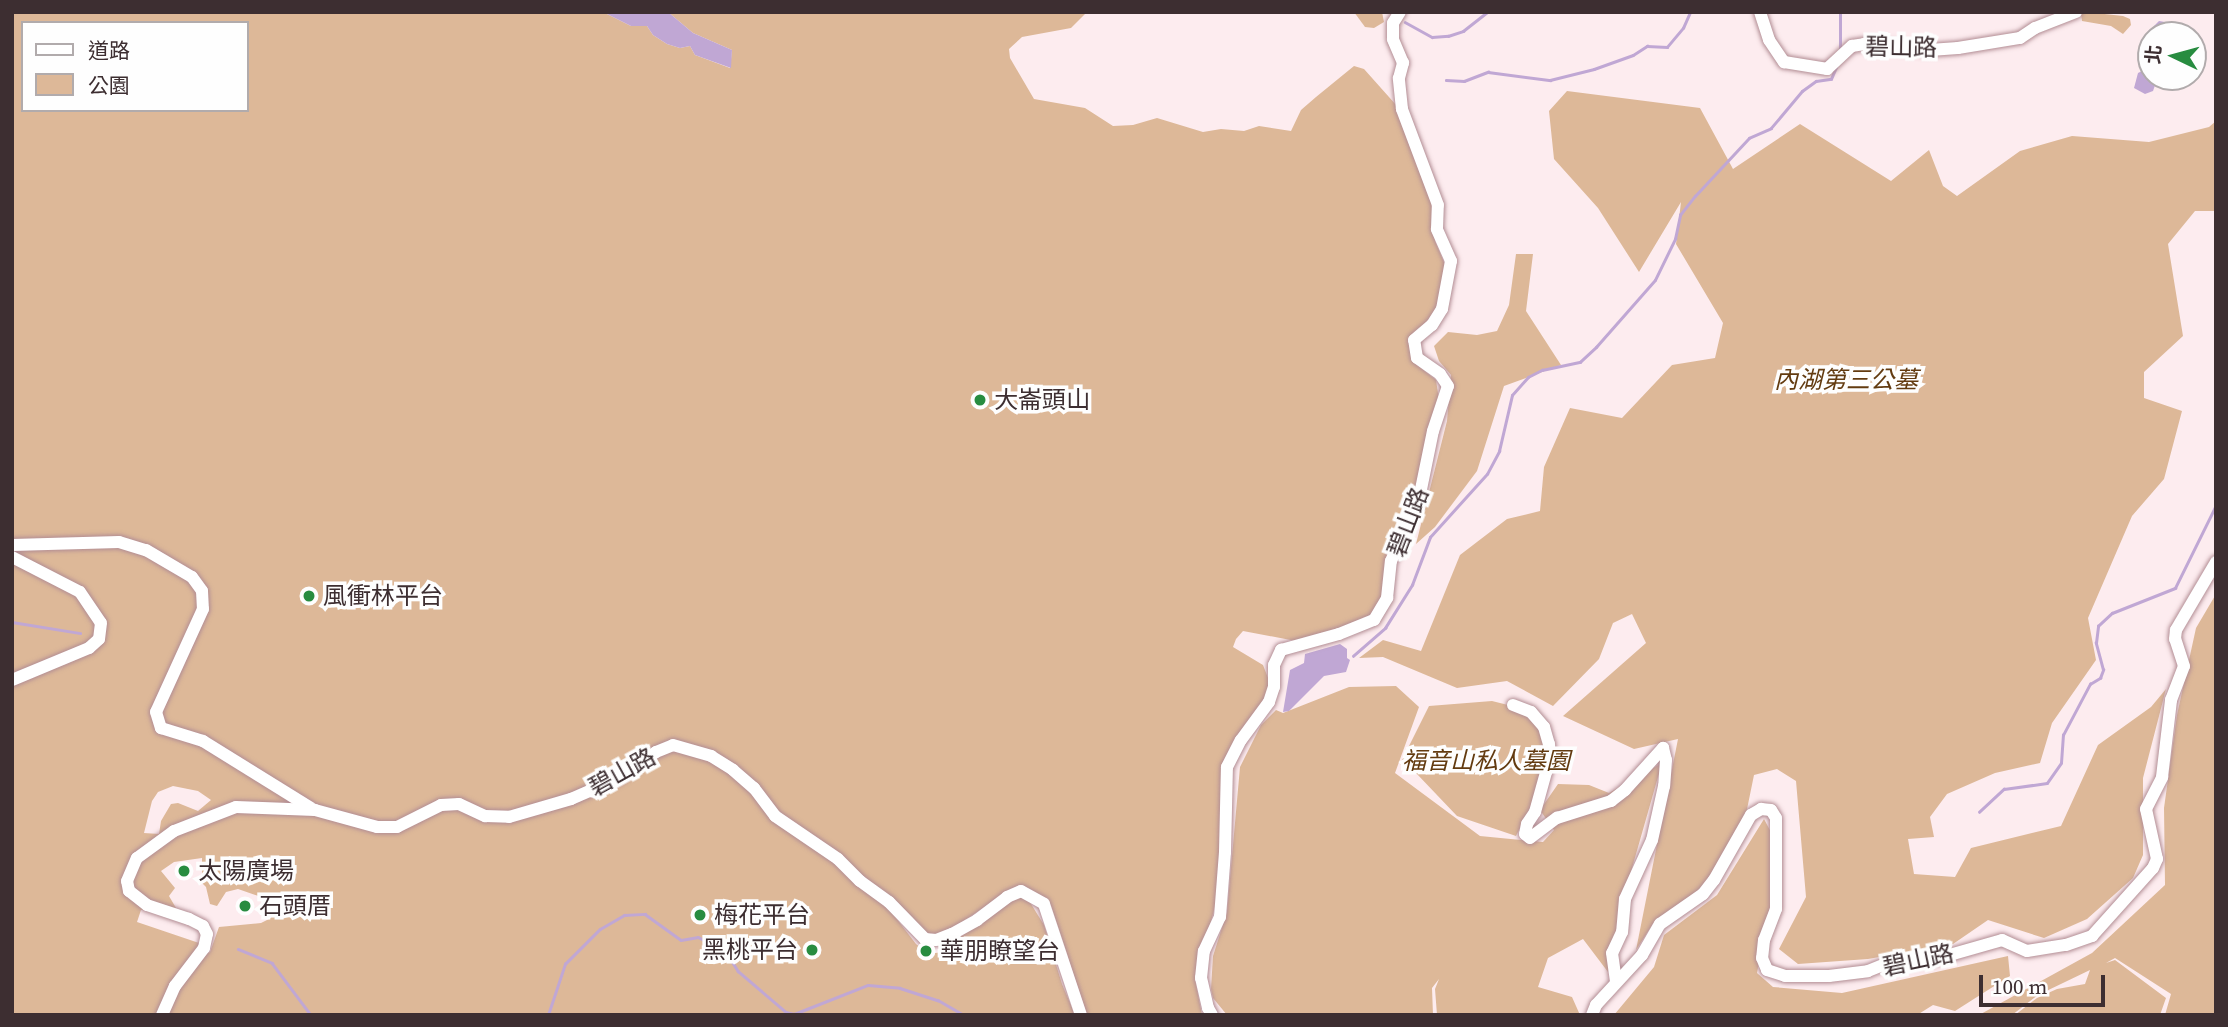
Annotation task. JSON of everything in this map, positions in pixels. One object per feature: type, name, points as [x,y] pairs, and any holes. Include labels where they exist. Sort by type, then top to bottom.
[{"type":"street","name":"碧山路","points":[[1212,1015],[1202,978],[1204,951],[1220,917],[1227,767],[1241,740],[1269,702],[1274,687],[1274,664],[1282,650],[1339,634],[1374,620],[1381,609],[1387,597],[1391,561],[1419,499],[1433,431],[1448,386],[1440,374],[1417,358],[1414,340],[1432,325],[1442,309],[1451,261],[1437,229],[1438,205],[1427,181],[1401,103],[1399,78],[1403,63],[1393,39],[1393,23],[1400,12]]},
{"type":"street","name":"碧山路","points":[[1760,12],[1769,40],[1784,62],[1827,69],[1852,46],[1864,44],[1930,50],[1958,48],[2020,38],[2035,28],[2076,12]]},
{"type":"street","points":[[12,545],[119,542],[146,550],[192,577],[202,591],[203,608],[199,624],[156,712],[161,728],[203,741],[316,810]]},
{"type":"street","points":[[12,556],[80,592],[101,623],[99,639],[89,648],[12,680]]},
{"type":"street","name":"碧山路","points":[[1592,1015],[1596,1005],[1642,955],[1660,924],[1703,894],[1724,866],[1751,815],[1761,809],[1771,810],[1776,818],[1776,909],[1764,940],[1762,958],[1767,970],[1785,976],[1829,976],[1868,971],[1885,964],[1932,960],[2002,940],[2027,951],[2066,946],[2092,936],[2153,868],[2157,859],[2146,809],[2162,777],[2171,701],[2184,666],[2175,639],[2176,630],[2216,562]]},
{"type":"street","points":[[1513,705],[1531,712],[1544,727],[1549,744],[1550,758],[1535,813],[1527,824],[1525,834],[1530,838],[1557,818],[1611,801],[1625,790],[1663,748],[1666,760],[1664,786],[1652,840],[1625,899],[1622,932],[1612,953],[1616,982]]},
{"type":"street","name":"碧山路","points":[[162,1015],[175,986],[204,948],[207,934],[203,926],[147,905],[130,891],[127,881],[137,858],[174,831],[236,807],[316,810],[377,827],[397,827],[441,805],[459,804],[485,816],[509,817],[583,794],[619,778],[656,752],[673,745],[690,747],[733,770],[754,788],[775,816],[838,859],[860,881],[889,902],[925,939],[936,940],[952,934],[977,920],[1007,897],[1021,891],[1044,904],[1058,937],[1081,1015]]},
{"type":"green space","points":[[12,12],[603,12],[631,26],[647,26],[653,35],[667,44],[680,48],[690,46],[695,55],[730,68],[732,50],[693,33],[668,12],[1087,12],[1071,28],[1022,37],[1009,49],[1010,58],[1034,99],[1085,108],[1113,126],[1133,125],[1157,118],[1203,132],[1221,129],[1244,131],[1259,126],[1291,131],[1301,110],[1354,66],[1364,69],[1397,106],[1408,127],[1433,208],[1435,241],[1446,267],[1441,296],[1437,312],[1430,322],[1408,340],[1412,361],[1436,380],[1440,406],[1430,432],[1415,502],[1387,563],[1385,596],[1370,619],[1301,642],[1243,631],[1236,639],[1233,647],[1263,665],[1270,683],[1265,701],[1238,741],[1222,775],[1223,842],[1216,903],[1195,979],[1202,1015],[1085,1015],[1049,905],[1020,888],[1001,896],[944,934],[925,934],[889,898],[838,854],[783,818],[747,777],[703,749],[677,742],[653,749],[620,772],[570,795],[510,813],[483,811],[457,800],[439,803],[396,823],[356,818],[354,821],[370,828],[395,830],[445,807],[456,807],[490,821],[507,821],[591,794],[625,776],[655,755],[674,748],[683,748],[732,773],[751,788],[779,823],[825,855],[852,880],[886,905],[916,944],[929,954],[942,952],[1004,902],[1021,896],[1028,899],[1044,925],[1062,984],[1075,1015],[12,1015]],"holes":[[[173,786],[198,791],[211,800],[198,811],[178,803],[171,804],[161,821],[159,834],[144,833],[152,801],[158,792]],[[202,858],[202,883],[206,887],[210,904],[217,906],[226,892],[238,889],[267,899],[273,908],[271,918],[261,923],[219,927],[210,952],[202,956],[195,953],[199,943],[137,922],[141,910],[158,907],[175,911],[169,896],[175,888],[161,871],[174,862]]]},
{"type":"green space","points":[[1354,12],[1382,12],[1384,22],[1374,28],[1365,27]]},
{"type":"green space","points":[[2086,12],[2123,16],[2130,19],[2131,25],[2123,34],[2111,26],[2082,21],[2081,14]]},
{"type":"green space","name":"內湖第三公墓","points":[[1567,91],[1700,108],[1733,169],[1800,124],[1891,181],[1929,150],[1943,186],[1957,196],[2020,151],[2072,136],[2149,142],[2209,127],[2216,121],[2216,211],[2195,211],[2168,244],[2183,336],[2144,372],[2144,398],[2182,411],[2164,479],[2132,516],[2088,618],[2096,660],[2052,723],[2040,763],[1995,773],[1947,794],[1930,817],[1934,837],[1908,839],[1914,874],[1955,877],[1971,848],[2061,826],[2098,745],[2151,707],[2166,689],[2143,778],[2143,855],[2133,878],[2087,919],[2044,938],[1988,920],[1953,944],[1868,959],[1798,964],[1779,949],[1806,897],[1796,781],[1777,769],[1754,775],[1745,819],[1698,895],[1656,919],[1636,950],[1678,739],[1634,749],[1563,716],[1646,643],[1632,614],[1613,623],[1599,659],[1553,706],[1507,681],[1457,688],[1383,657],[1359,658],[1383,640],[1421,651],[1460,555],[1507,519],[1540,511],[1544,467],[1570,408],[1622,418],[1672,365],[1715,358],[1723,323],[1676,244],[1681,202],[1639,272],[1598,208],[1554,159],[1549,111]]},
{"type":"green space","points":[[1516,254],[1533,254],[1526,311],[1561,365],[1504,386],[1477,471],[1435,527],[1416,544],[1447,421],[1451,375],[1439,361],[1434,346],[1448,332],[1477,335],[1497,331],[1509,305]]},
{"type":"green space","points":[[2216,594],[2216,1015],[2165,1015],[2171,994],[2115,958],[2106,963],[2115,960],[2166,998],[2160,1015],[2015,1015],[2037,998],[2057,989],[2085,984],[2090,970],[2038,995],[2012,1015],[1979,1015],[2092,953],[2165,885],[2164,808],[2177,715],[2196,628]]},
{"type":"green space","points":[[1396,686],[1419,707],[1395,773],[1480,836],[1543,842],[1554,830],[1540,810],[1558,784],[1589,785],[1609,793],[1662,763],[1622,903],[1608,972],[1583,939],[1548,958],[1538,987],[1572,997],[1580,1015],[1437,1015],[1435,989],[1439,979],[1432,988],[1433,1015],[1227,1015],[1213,998],[1213,956],[1227,912],[1240,767],[1261,725],[1276,710],[1283,713],[1349,687]]},
{"type":"green space","name":"福音山私人墓園","points":[[1492,701],[1532,711],[1547,747],[1544,780],[1516,836],[1457,816],[1416,773],[1400,764],[1429,706]]},
{"type":"green space","points":[[1764,819],[1772,834],[1770,906],[1757,973],[1773,987],[1842,993],[2008,956],[2010,976],[1955,1011],[1933,1005],[1917,1015],[1614,1015],[1654,967],[1664,935],[1717,895]]},
{"type":"shaded area","points":[[603,12],[668,12],[693,33],[732,50],[731,68],[695,55],[690,46],[680,48],[667,44],[653,35],[647,26],[631,26]]},
{"type":"shaded area","points":[[1340,644],[1347,649],[1347,658],[1350,660],[1346,672],[1324,676],[1289,711],[1283,712],[1290,670],[1304,663],[1305,654]]},
{"type":"waterway","points":[[1405,22],[1432,37],[1448,36],[1463,31],[1487,12]]},
{"type":"waterway","points":[[1446,80],[1464,81],[1488,72],[1550,80],[1594,69],[1633,55],[1647,46],[1667,47],[1683,28],[1690,12]]},
{"type":"waterway","points":[[1840,12],[1840,51]]},
{"type":"waterway","points":[[1353,656],[1385,628],[1412,585],[1430,537],[1487,474],[1499,451],[1512,395],[1528,377],[1542,370],[1580,362],[1596,347],[1655,280],[1675,239],[1680,215],[1695,196],[1749,138],[1771,128],[1802,91],[1816,81],[1831,79],[1836,67]]},
{"type":"waterway","points":[[1979,812],[2004,789],[2047,783],[2061,763],[2063,735],[2090,684],[2100,678],[2103,670],[2096,643],[2098,626],[2112,613],[2175,588],[2216,505]]},
{"type":"waterway","points":[[12,622],[80,633]]},
{"type":"waterway","points":[[548,1015],[565,964],[600,929],[624,915],[645,914],[681,940],[698,937],[725,950],[738,971],[786,1012],[794,1014],[868,985],[900,988],[938,1000],[964,1015]]},
{"type":"waterway","points":[[238,949],[272,963],[311,1015]]},
{"type":"place","name":"大崙頭山","points":[[980,400]]},
{"type":"place","name":"風衝林平台","points":[[309,596]]},
{"type":"place","name":"太陽廣場","points":[[184,871]]},
{"type":"place","name":"石頭厝","points":[[245,906]]},
{"type":"place","name":"梅花平台","points":[[700,915]]},
{"type":"place","name":"黑桃平台","points":[[812,950]]},
{"type":"place","name":"華朋瞭望台","points":[[926,951]]}]
